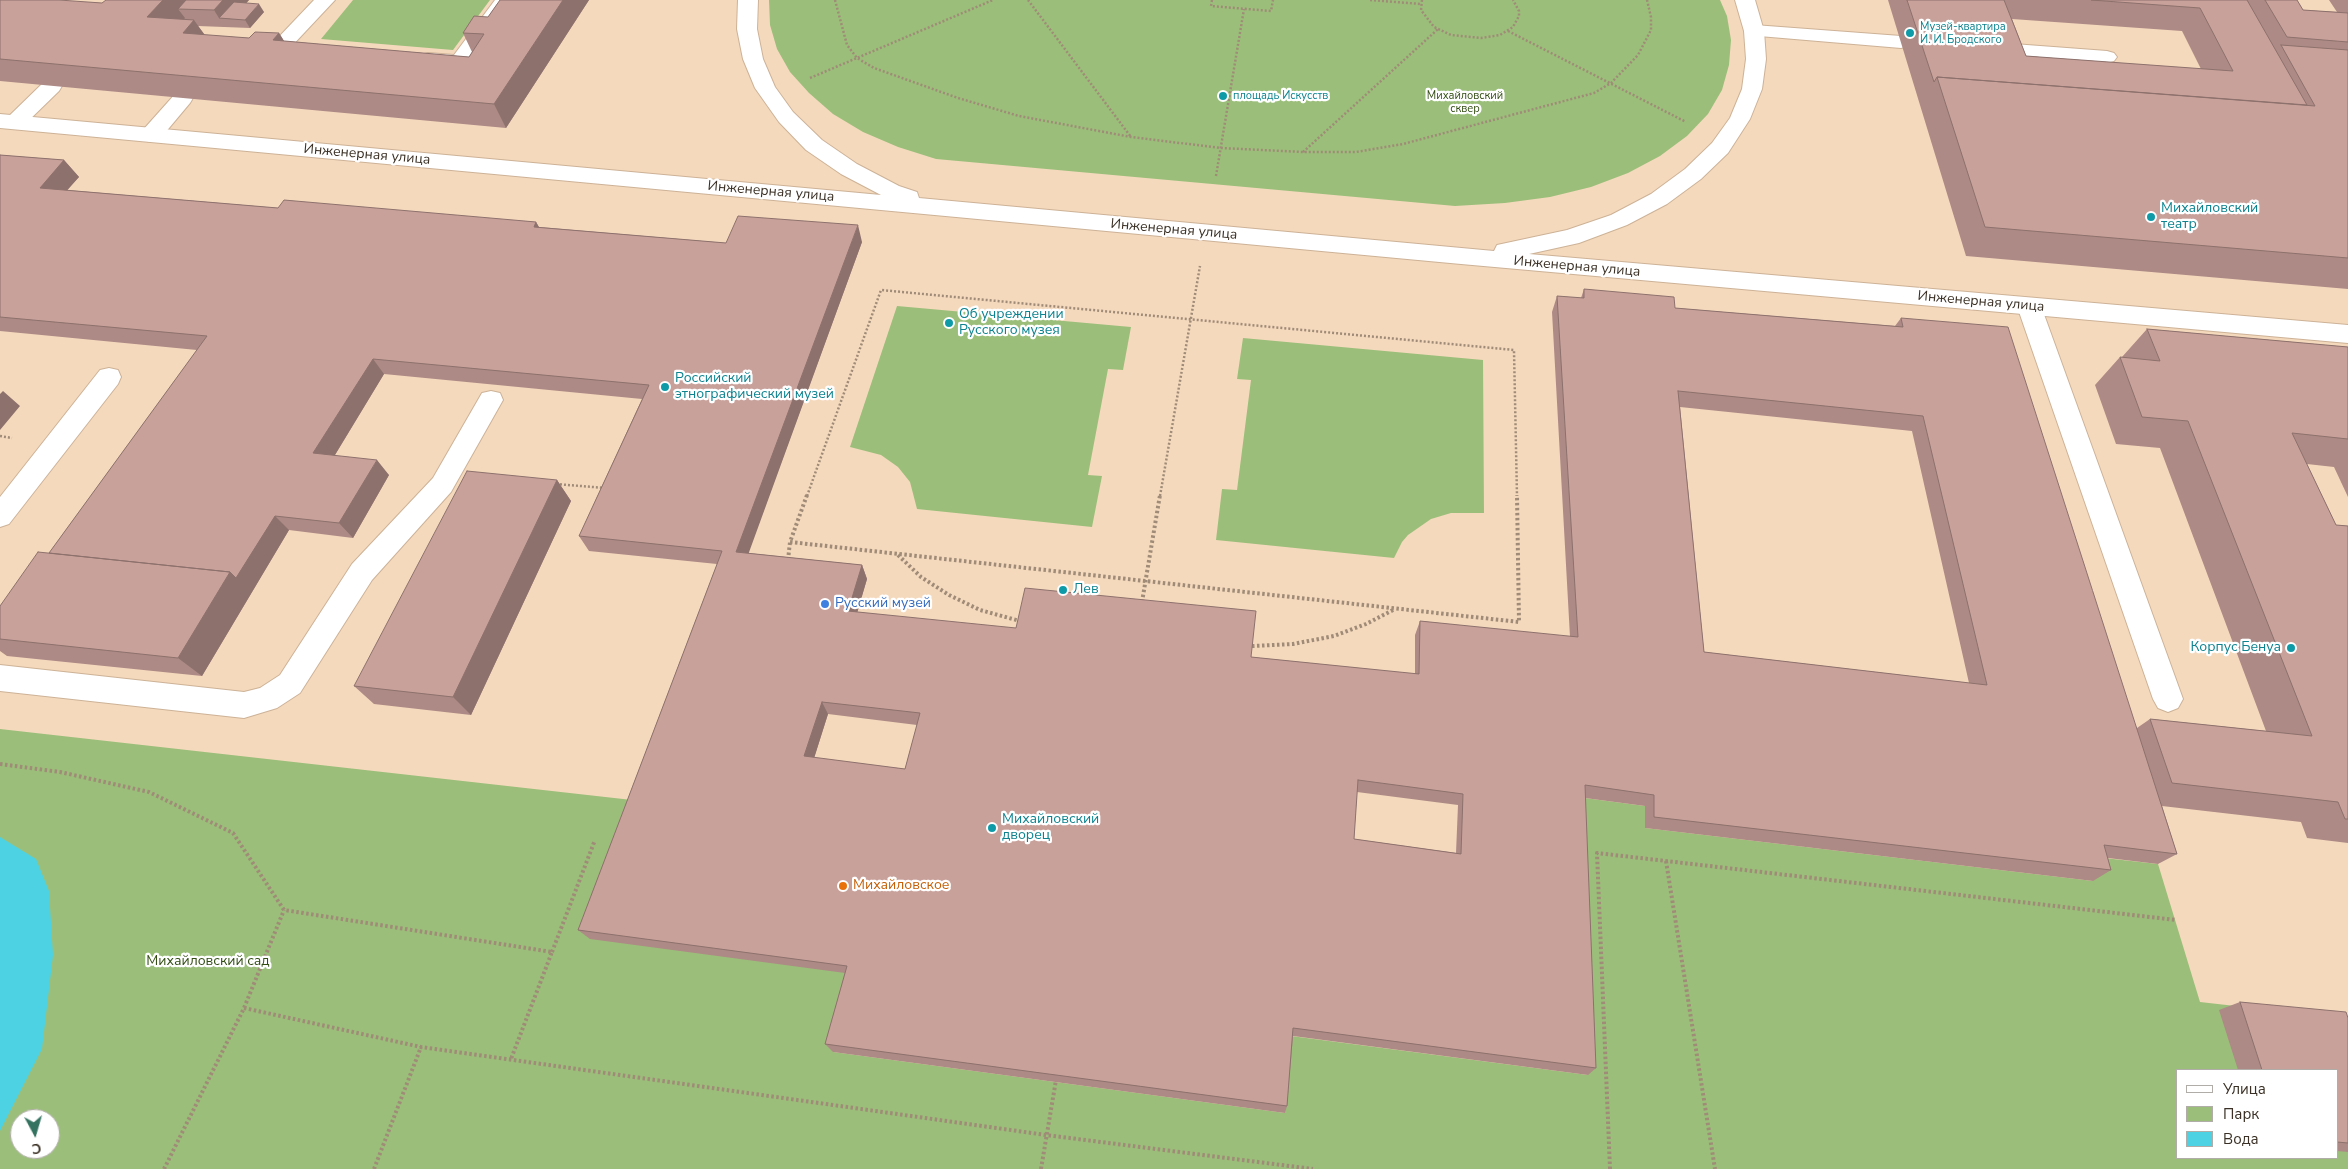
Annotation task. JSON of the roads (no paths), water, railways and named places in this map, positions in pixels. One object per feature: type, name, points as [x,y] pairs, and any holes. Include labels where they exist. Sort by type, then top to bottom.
[{"type":"street","points":[[282,45],[325,0]]},
{"type":"street","points":[[410,57],[459,62],[505,0]]},
{"type":"street","points":[[748,0],[747,28],[753,59],[765,88],[786,118],[814,145],[849,170],[891,191],[939,208]]},
{"type":"street","points":[[1461,256],[1518,250],[1571,237],[1619,220],[1659,199],[1693,174],[1720,148],[1740,119],[1752,89],[1756,59],[1754,31],[1745,0]]},
{"type":"street","points":[[1754,31],[1901,42]]},
{"type":"street","points":[[2000,49],[2108,57]]},
{"type":"street","points":[[6,124],[52,86]]},
{"type":"street","points":[[151,135],[183,98]]},
{"type":"street","name":"Инженерная улица","points":[[6,124],[151,135],[1461,256],[2348,334]]},
{"type":"street","points":[[2029,306],[2168,699]]},
{"type":"street","points":[[0,516],[109,377]]},
{"type":"street","points":[[0,678],[244,705],[267,699],[290,684],[362,572],[442,485],[490,400]]},
{"type":"water","points":[[0,837],[36,859],[49,891],[53,955],[42,1049],[0,1131]]},
{"type":"place","name":"Музей-квартира И. И. Бродского","points":[[1910,33]]},
{"type":"place","name":"площадь Искусств","points":[[1223,96]]},
{"type":"place","name":"Михайловский театр","points":[[2151,217]]},
{"type":"place","name":"Об учреждении Русского музея","points":[[949,323]]},
{"type":"place","name":"Российский этнографический музей","points":[[665,387]]},
{"type":"place","name":"Лев","points":[[1063,590]]},
{"type":"place","name":"Русский музей","points":[[825,604]]},
{"type":"place","name":"Корпус Бенуа","points":[[2291,648]]},
{"type":"place","name":"Михайловский дворец","points":[[992,828]]},
{"type":"place","name":"Михайловское","points":[[843,886]]},
{"type":"park label","name":"Михайловский сквер","points":[[1465,102]]},
{"type":"park label","name":"Михайловский сад","points":[[208,962]]}]
